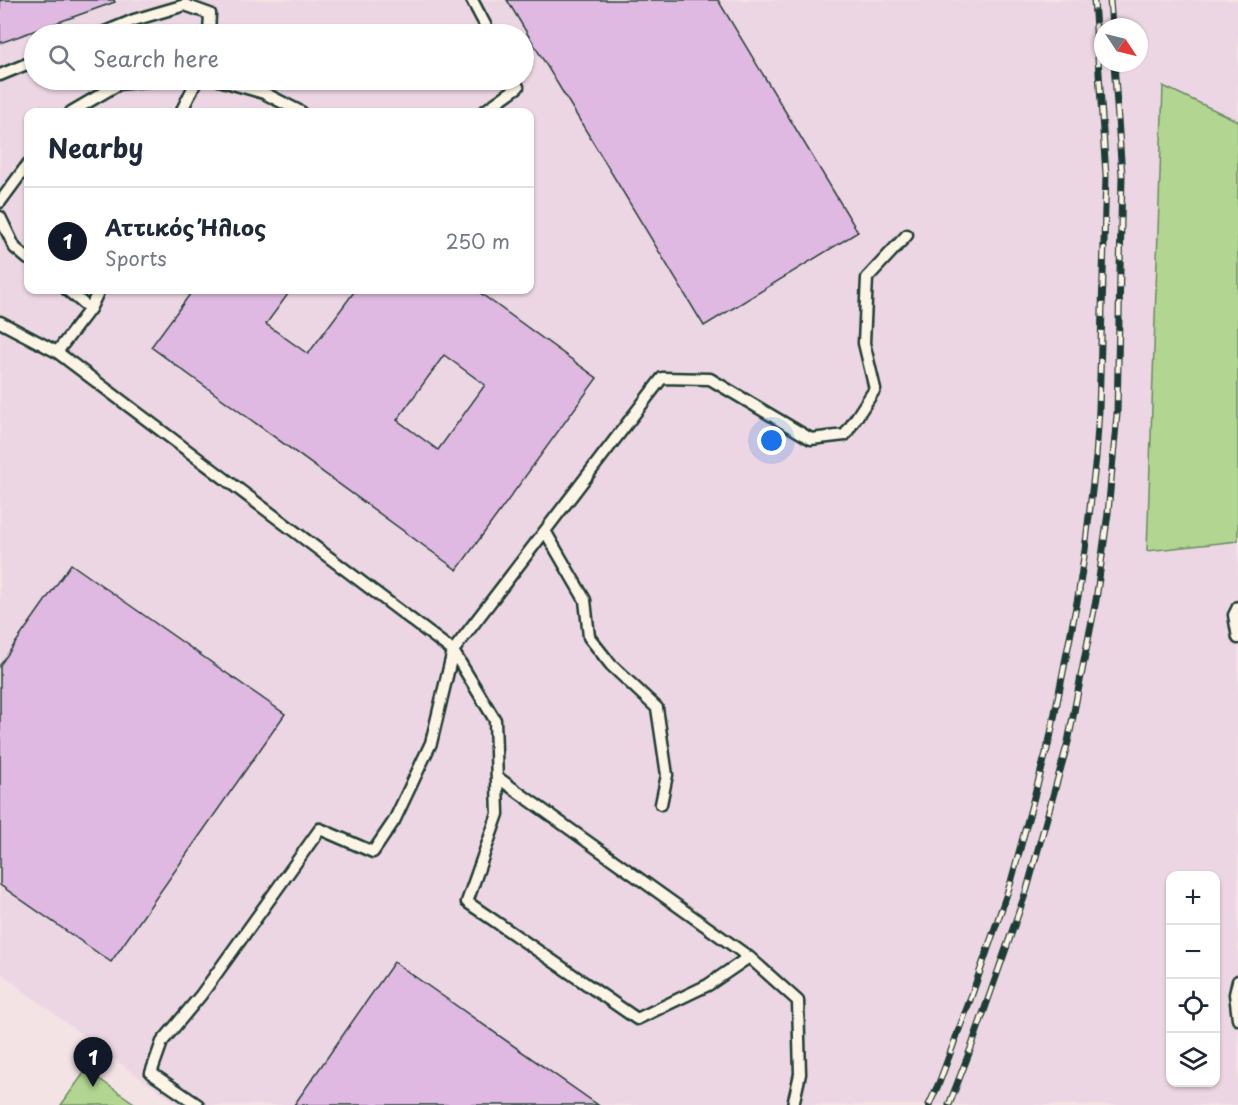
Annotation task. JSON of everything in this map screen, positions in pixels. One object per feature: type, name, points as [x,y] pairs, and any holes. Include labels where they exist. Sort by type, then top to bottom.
[{"type":"lane","points":[[472,0],[485,24]]},
{"type":"lane","points":[[126,24],[185,5],[210,14],[209,24]]},
{"type":"lane","points":[[0,75],[24,65]]},
{"type":"lane","points":[[78,108],[109,90]]},
{"type":"lane","points":[[183,108],[192,90]]},
{"type":"lane","points":[[254,90],[293,108]]},
{"type":"lane","points":[[489,108],[514,90]]},
{"type":"lane","points":[[0,202],[24,169]]},
{"type":"lane","points":[[0,216],[15,248],[24,256]]},
{"type":"lane","points":[[198,1105],[152,1072],[162,1042],[201,996],[320,829],[373,852],[394,821],[431,743],[453,651],[662,378],[710,379],[811,439],[845,435],[875,389],[864,343],[867,278],[907,236]]},
{"type":"lane","points":[[72,294],[90,309]]},
{"type":"lane","points":[[57,352],[90,309],[97,294]]},
{"type":"lane","points":[[0,322],[57,352],[453,651],[495,720],[498,814],[466,902],[637,1019],[708,985],[749,957]]},
{"type":"lane","points":[[545,531],[585,600],[589,637],[611,665],[657,708],[667,775],[662,804]]},
{"type":"lane","points":[[1238,607],[1234,615],[1238,638]]},
{"type":"lane","points":[[497,777],[749,957],[798,1001],[800,1074],[793,1105]]},
{"type":"lane","points":[[1238,981],[1235,994],[1238,1019]]},
{"type":"shaded area","points":[[0,0],[1238,0],[1238,1105],[179,1105],[0,973]]},
{"type":"green space","points":[[1163,86],[1238,121],[1238,541],[1147,551]]},
{"type":"green space","points":[[86,1070],[137,1105],[61,1105]]},
{"type":"building","points":[[0,0],[114,0],[115,2],[53,24],[24,24],[24,34],[0,43]]},
{"type":"building","points":[[507,0],[718,0],[858,232],[704,326],[534,45],[534,24],[522,24]]},
{"type":"building","points":[[190,294],[288,294],[266,324],[308,354],[353,294],[482,294],[597,378],[457,570],[151,347]],"holes":[[[444,355],[485,385],[438,450],[397,420]]]},
{"type":"building","points":[[71,564],[285,714],[111,962],[0,885],[0,665]]},
{"type":"building","points":[[394,962],[598,1105],[294,1105]]},
{"type":"railway","points":[[929,1105],[970,1000],[1011,882],[1050,738],[1078,597],[1096,457],[1106,175],[1094,0]]},
{"type":"railway","points":[[1110,0],[1111,18]]},
{"type":"railway","points":[[949,1105],[1027,889],[1068,742],[1096,600],[1108,513],[1117,414],[1122,175],[1115,72]]},
{"type":"place","name":"Αττικός Ήλιος","points":[[93,1087]]}]
